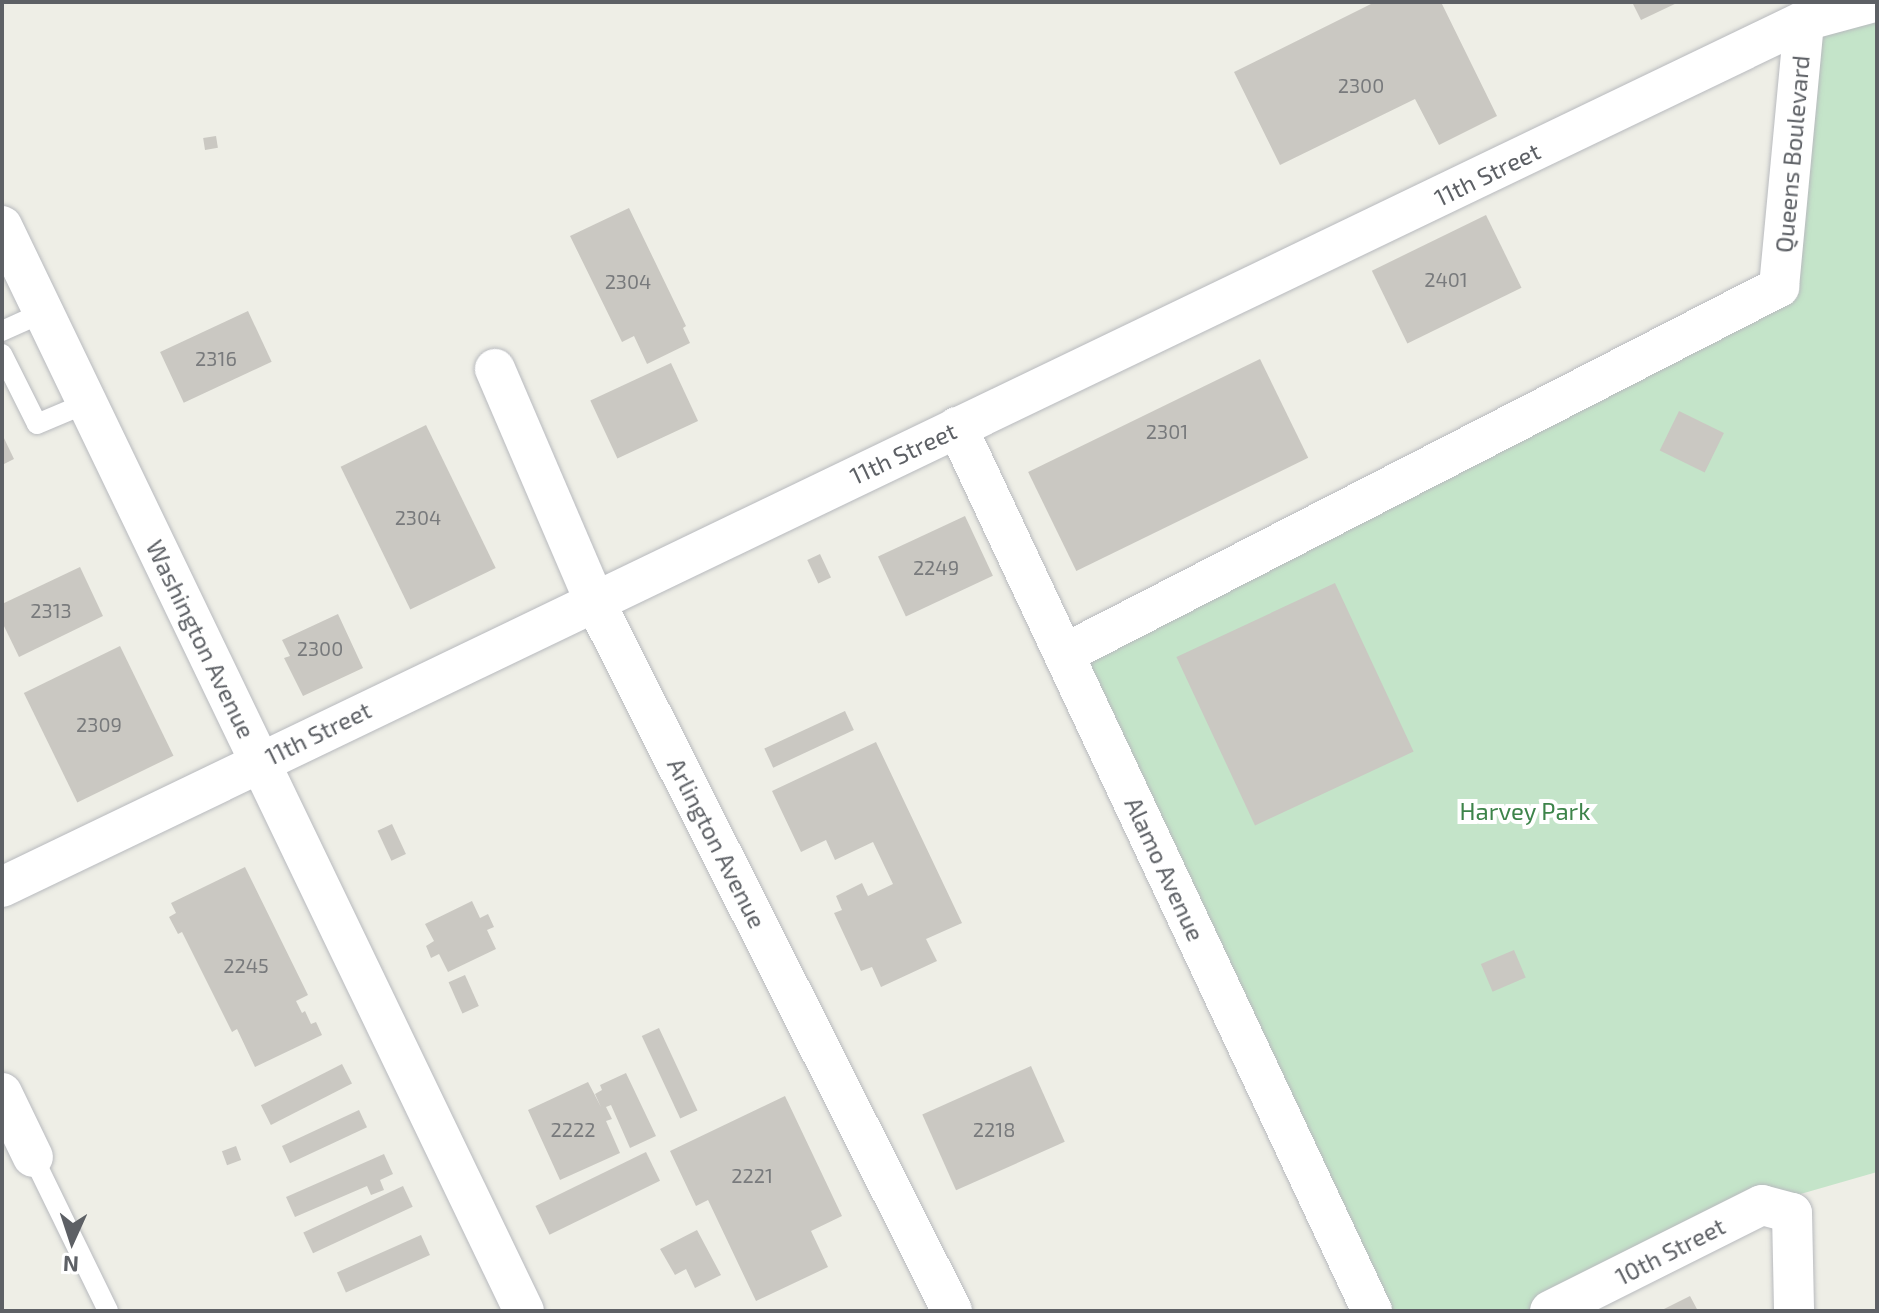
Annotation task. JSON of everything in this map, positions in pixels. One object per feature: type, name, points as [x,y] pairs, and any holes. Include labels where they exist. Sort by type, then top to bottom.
[{"type":"street","name":"11th Street","points":[[2,887],[1804,21],[1874,2]]},
{"type":"street","name":"Queens Boulevard","points":[[1064,654],[1779,287],[1804,21]]},
{"type":"street","name":"Washington Avenue","points":[[2,226],[524,1311]]},
{"type":"street","name":"Arlington Avenue","points":[[495,369],[594,600],[952,1311]]},
{"type":"street","name":"Alamo Avenue","points":[[957,427],[1372,1311]]},
{"type":"street","points":[[2,1093],[33,1157]]},
{"type":"street","name":"10th Street","points":[[1550,1311],[1762,1205],[1792,1213],[1794,1311]]},
{"type":"lane","points":[[2,331],[44,312]]},
{"type":"lane","points":[[2,354],[37,424],[87,403]]},
{"type":"lane","points":[[33,1157],[108,1311]]},
{"type":"green space","name":"Harvey Park","points":[[1877,8],[1877,1172],[1762,1205],[1550,1311],[1372,1311],[1064,654],[1779,287],[1804,21]]},
{"type":"building","points":[[1375,2],[1441,2],[1497,116],[1439,145],[1415,99],[1280,165],[1234,72]]},
{"type":"building","points":[[1632,2],[1679,2],[1641,20]]},
{"type":"building","points":[[216,136],[218,148],[205,150],[203,138]]},
{"type":"building","points":[[629,208],[686,326],[683,328],[690,343],[647,364],[634,336],[622,342],[570,236]]},
{"type":"building","points":[[1486,215],[1522,288],[1407,343],[1372,271]]},
{"type":"building","points":[[248,311],[272,362],[184,403],[160,352]]},
{"type":"building","points":[[1260,359],[1308,458],[1076,571],[1028,472]]},
{"type":"building","points":[[671,363],[698,421],[617,459],[590,401]]},
{"type":"building","points":[[1679,411],[1724,433],[1705,472],[1660,451]]},
{"type":"building","points":[[426,425],[496,568],[410,610],[341,467]]},
{"type":"building","points":[[2,434],[14,459],[2,465]]},
{"type":"building","points":[[965,516],[993,576],[906,616],[878,557]]},
{"type":"building","points":[[820,554],[831,578],[818,583],[807,560]]},
{"type":"building","points":[[80,567],[103,616],[19,657],[2,622],[2,604]]},
{"type":"building","points":[[1335,583],[1414,752],[1255,826],[1176,657]]},
{"type":"building","points":[[338,614],[363,668],[303,696],[284,658],[290,656],[282,640]]},
{"type":"building","points":[[120,646],[173,756],[77,803],[24,693]]},
{"type":"building","points":[[845,711],[854,730],[773,768],[764,749]]},
{"type":"building","points":[[876,742],[962,923],[926,939],[937,961],[881,987],[872,967],[861,971],[834,913],[842,910],[836,896],[862,883],[868,896],[893,884],[873,842],[835,860],[826,840],[801,852],[772,791]]},
{"type":"building","points":[[392,824],[406,854],[391,861],[377,831]]},
{"type":"building","points":[[245,867],[308,995],[296,1001],[311,1024],[316,1022],[322,1035],[255,1067],[237,1029],[232,1032],[182,932],[178,934],[169,917],[176,913],[171,903]]},
{"type":"building","points":[[472,901],[480,918],[488,914],[494,927],[487,930],[496,949],[448,972],[439,954],[431,958],[426,946],[434,941],[425,924]]},
{"type":"building","points":[[1514,950],[1526,978],[1493,992],[1481,964]]},
{"type":"building","points":[[465,975],[479,1006],[462,1013],[449,982]]},
{"type":"building","points":[[659,1028],[697,1110],[680,1119],[642,1036]]},
{"type":"building","points":[[342,1064],[352,1084],[271,1125],[261,1105]]},
{"type":"building","points":[[1031,1066],[1065,1142],[956,1190],[922,1114]]},
{"type":"building","points":[[626,1073],[656,1136],[630,1148],[611,1105],[606,1107],[612,1119],[606,1121],[620,1153],[560,1180],[528,1110],[588,1082],[601,1107],[595,1094],[602,1090],[600,1085]]},
{"type":"building","points":[[785,1096],[842,1216],[811,1231],[828,1267],[756,1301],[708,1200],[696,1206],[670,1151]]},
{"type":"building","points":[[359,1110],[367,1127],[290,1163],[282,1146]]},
{"type":"building","points":[[236,1146],[241,1160],[227,1165],[222,1151]]},
{"type":"building","points":[[646,1152],[660,1181],[549,1235],[535,1206]]},
{"type":"building","points":[[384,1154],[393,1174],[380,1180],[384,1190],[371,1195],[367,1186],[295,1217],[286,1197]]},
{"type":"building","points":[[403,1186],[413,1207],[313,1253],[303,1232]]},
{"type":"building","points":[[697,1230],[721,1275],[695,1288],[686,1269],[675,1275],[660,1249]]},
{"type":"building","points":[[421,1235],[430,1255],[346,1293],[337,1272]]},
{"type":"building","points":[[1690,1296],[1698,1311],[1660,1311]]}]
